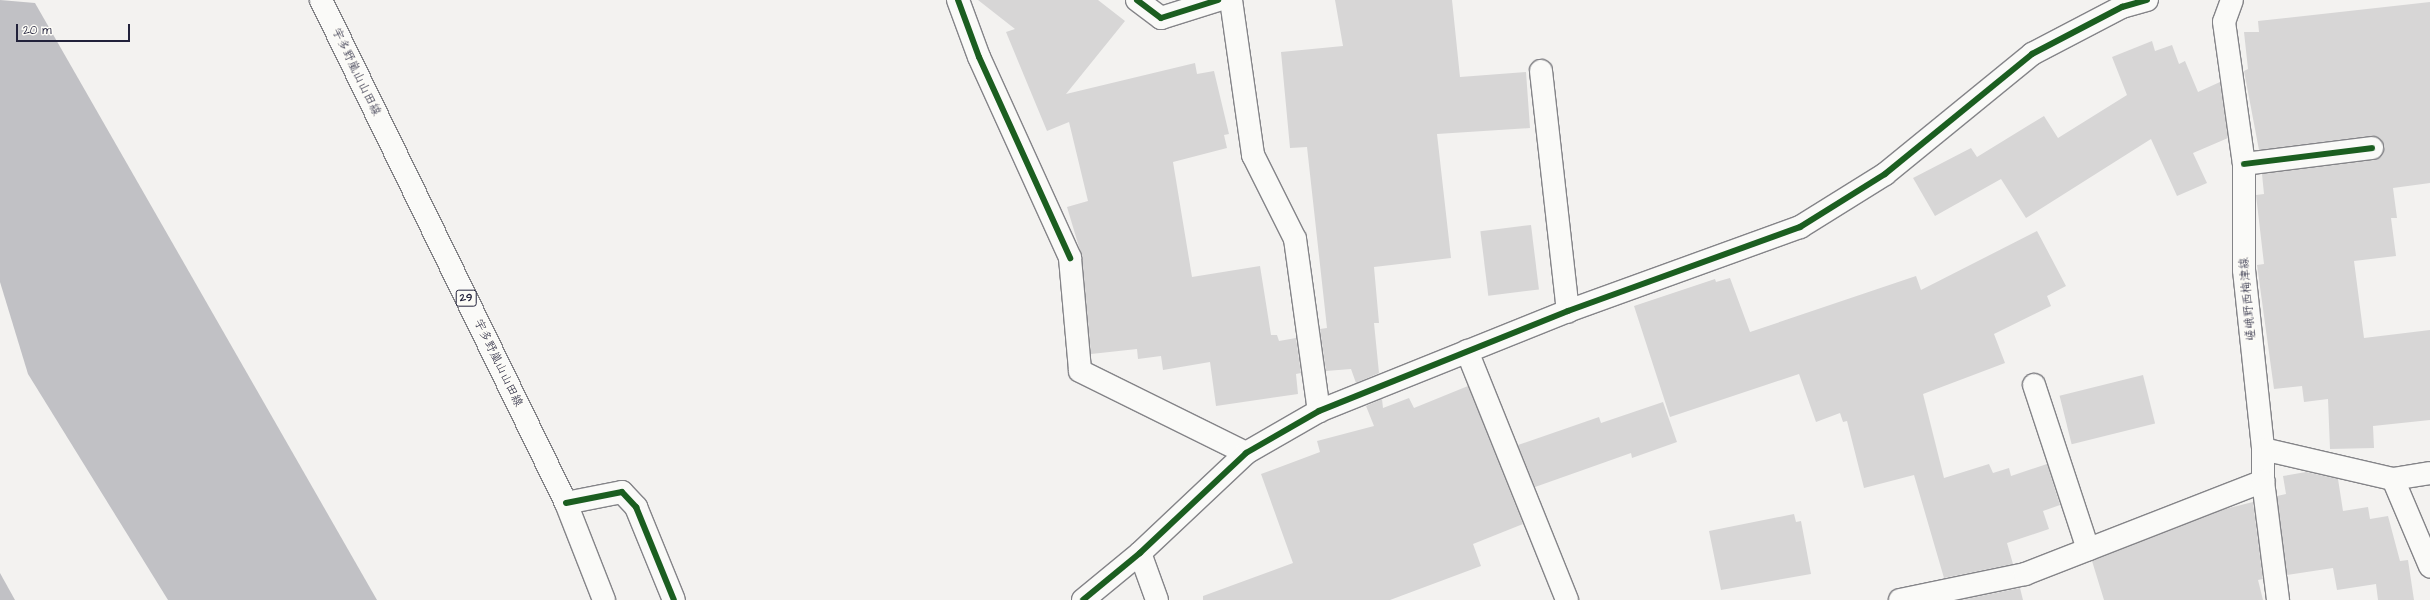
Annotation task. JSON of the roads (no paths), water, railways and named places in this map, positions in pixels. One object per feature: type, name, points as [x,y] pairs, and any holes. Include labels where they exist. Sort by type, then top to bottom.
[{"type":"street","name":"宇多野嵐山山田線","points":[[321,0],[566,504],[604,600]]},
{"type":"street","points":[[958,0],[979,57],[1070,258],[1080,371],[1246,453]]},
{"type":"street","points":[[1137,0],[1161,18],[1218,0]]},
{"type":"street","points":[[1230,0],[1254,155],[1295,238],[1319,411]]},
{"type":"street","points":[[1083,600],[1140,553],[1246,453],[1319,411],[1568,311],[1800,227],[1884,174],[2032,54],[2122,6],[2147,0]]},
{"type":"street","name":"嵯峨野西梅津線","points":[[2232,0],[2224,22],[2244,164],[2244,270],[2263,449],[2263,481],[2278,600]]},
{"type":"street","points":[[1541,71],[1568,311]]},
{"type":"street","points":[[2244,164],[2372,148]]},
{"type":"street","points":[[1467,351],[1567,600]]},
{"type":"street","points":[[2034,385],[2088,549]]},
{"type":"street","points":[[2263,449],[2393,479],[2430,472]]},
{"type":"street","points":[[2393,479],[2430,566]]},
{"type":"street","points":[[1900,600],[2025,574],[2263,481]]},
{"type":"street","points":[[566,504],[622,492],[636,507],[674,600]]},
{"type":"street","points":[[1140,553],[1157,600]]}]
